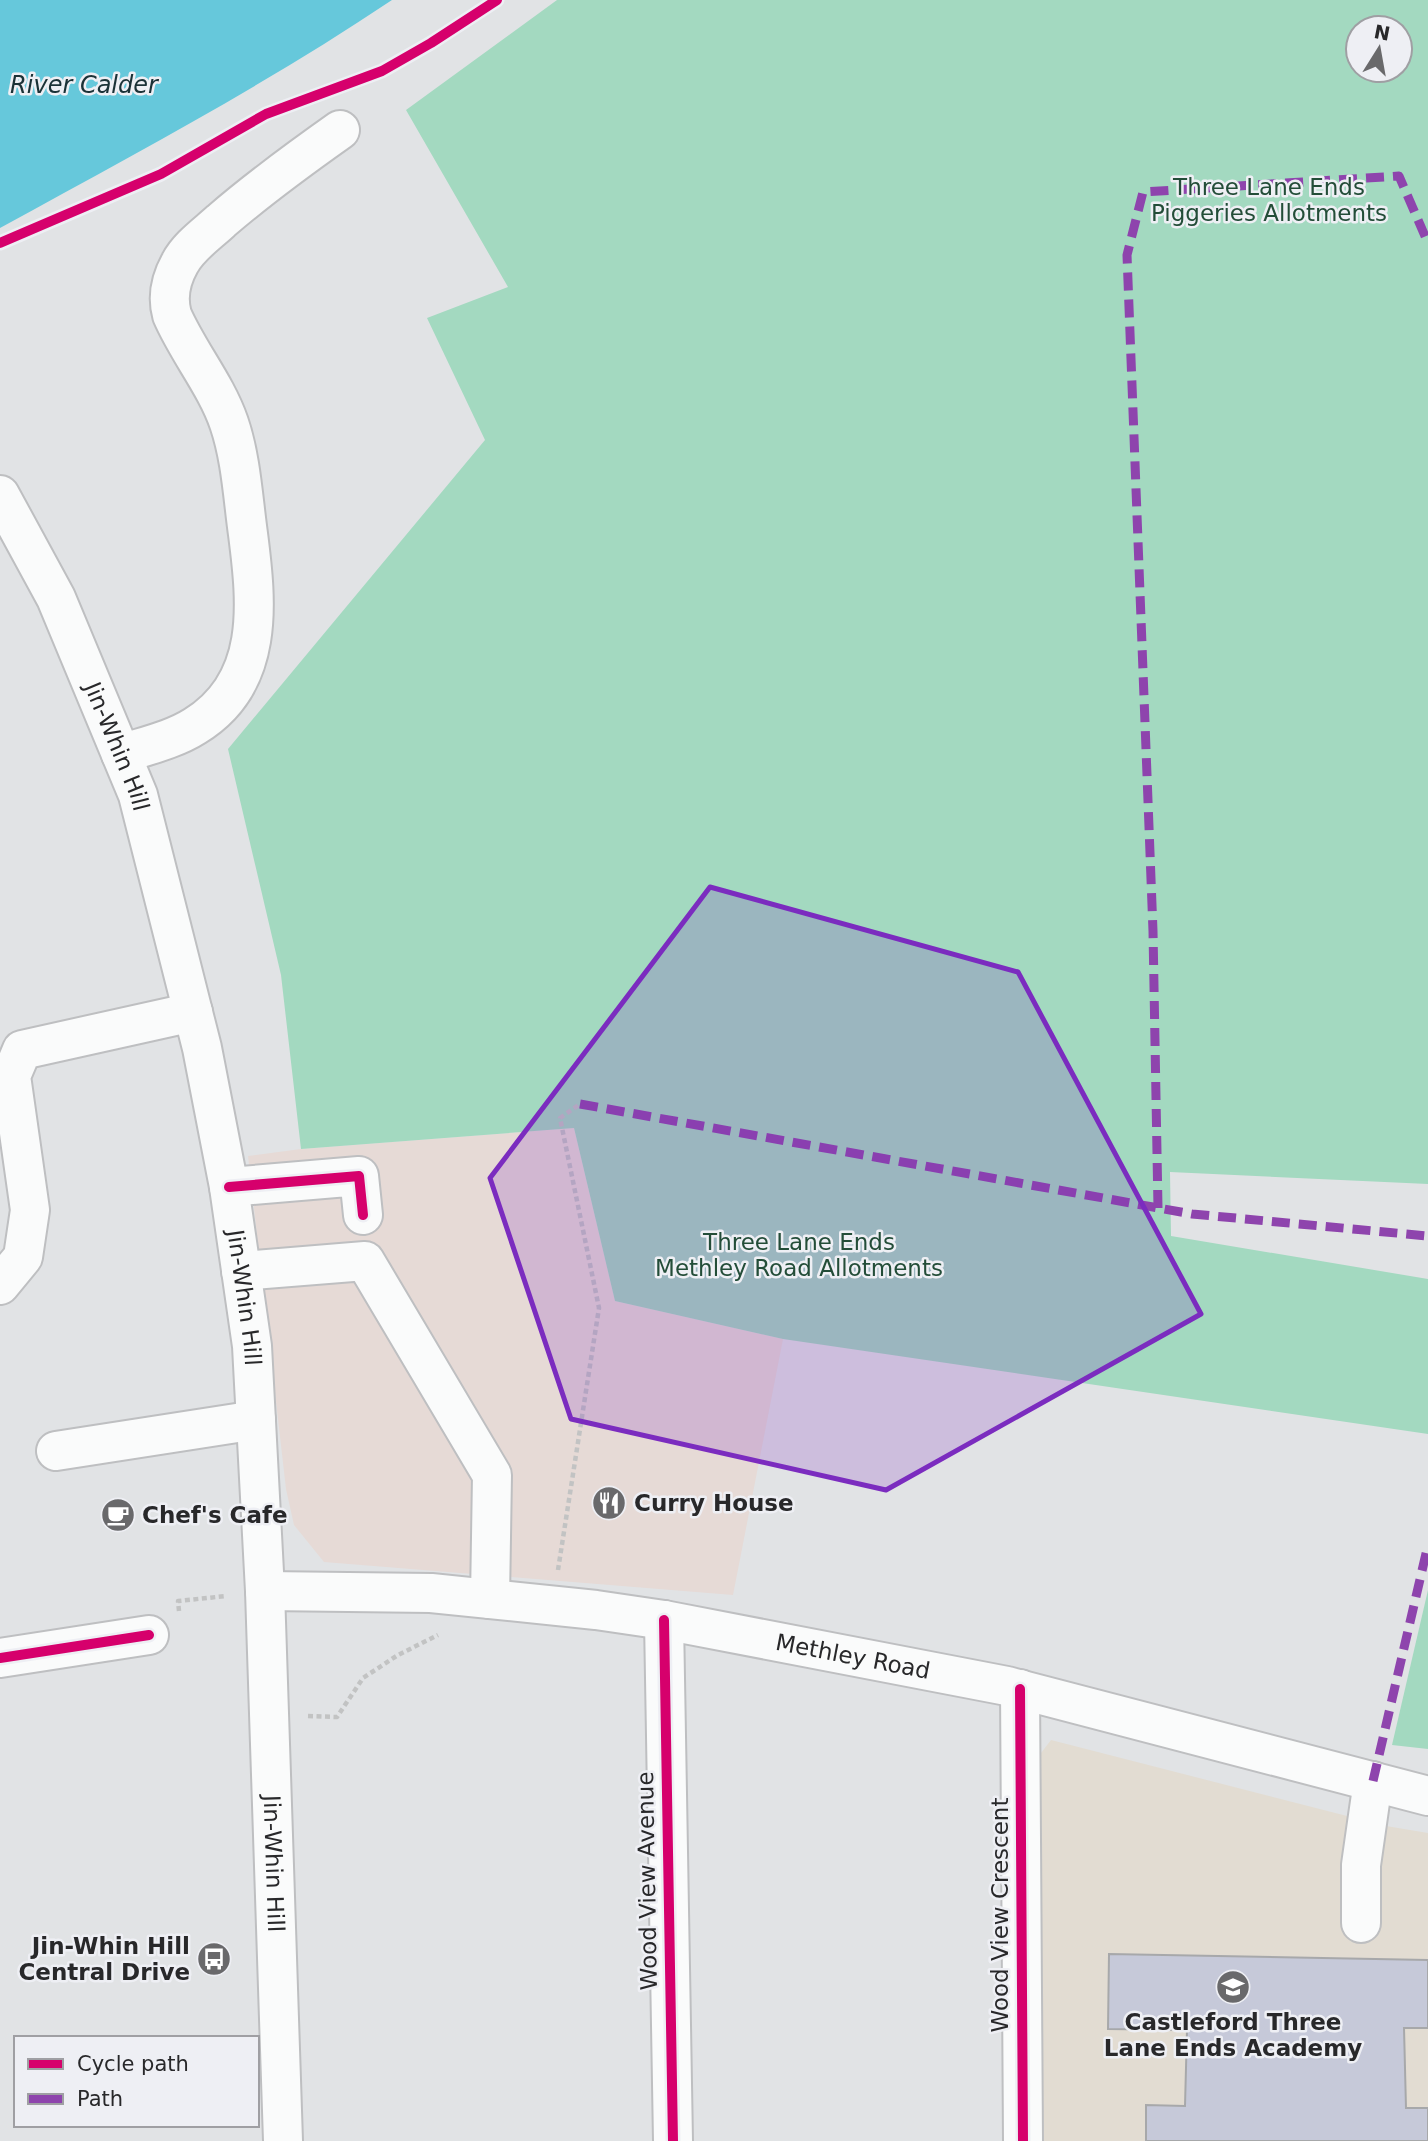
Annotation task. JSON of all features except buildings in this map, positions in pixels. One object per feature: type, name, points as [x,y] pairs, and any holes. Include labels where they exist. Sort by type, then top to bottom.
[{"type":"main road","points":[[121,754],[183,733],[212,713],[235,687],[249,657],[253,633],[255,608],[249,544],[232,434],[222,408],[172,315],[172,281],[181,261],[199,240],[256,192],[340,130]]},
{"type":"main road","name":"Jin-Whin Hill","points":[[0,495],[56,598],[138,795],[202,1048],[229,1187],[252,1346],[265,1591],[283,2141]]},
{"type":"main road","points":[[0,1285],[23,1257],[30,1210],[10,1076],[22,1049],[193,1012]]},
{"type":"main road","points":[[229,1187],[359,1176],[363,1215]]},
{"type":"main road","points":[[241,1271],[365,1261],[492,1475],[490,1599]]},
{"type":"main road","points":[[56,1451],[256,1420]]},
{"type":"main road","name":"Methley Road","points":[[265,1591],[443,1594],[664,1620],[1020,1689],[1428,1796]]},
{"type":"main road","name":"Wood View Avenue","points":[[664,1620],[673,2141]]},
{"type":"main road","points":[[0,1658],[149,1635]]},
{"type":"main road","name":"Wood View Crescent","points":[[1020,1689],[1023,2141]]},
{"type":"main road","points":[[1361,1923],[1361,1865],[1373,1782]]},
{"type":"path","points":[[553,1605],[600,1308],[560,1118],[580,1104]]},
{"type":"path","points":[[149,1635],[182,1631],[178,1601],[265,1591]]},
{"type":"path","points":[[269,1715],[337,1717],[363,1678],[398,1655],[439,1634],[443,1594]]},
{"type":"highlighted area","points":[[710,887],[1018,972],[1201,1314],[886,1490],[571,1419],[490,1178]]},
{"type":"shaded area","points":[[574,1128],[615,1301],[783,1339],[733,1595],[324,1562],[294,1525],[286,1489],[248,1156],[301,1149]]},
{"type":"shaded area","name":"Castleford Three Lane Ends Academy","points":[[1051,1740],[1386,1826],[1428,1833],[1428,2141],[1044,2141],[1031,1766]]},
{"type":"green space","points":[[557,0],[1428,0],[1428,1184],[1170,1172],[1171,1236],[1428,1279],[1428,1434],[783,1339],[615,1301],[574,1128],[301,1149],[281,975],[228,749],[485,440],[427,318],[508,287],[406,110]]},
{"type":"green space","points":[[1428,1590],[1428,1749],[1392,1745]]},
{"type":"water","name":"River Calder","points":[[0,0],[392,0],[248,90],[0,228]]},
{"type":"marked path","points":[[1158,1208],[1153,931],[1127,255],[1143,192],[1399,176],[1428,243]]},
{"type":"marked path","points":[[580,1104],[1192,1214],[1428,1236]]},
{"type":"marked path","points":[[1373,1781],[1428,1545]]},
{"type":"cycle path","points":[[0,243],[161,174],[266,114],[382,71],[497,0]]},
{"type":"cycle path","points":[[229,1187],[359,1176],[363,1215]]},
{"type":"cycle path","points":[[664,1620],[673,2141]]},
{"type":"cycle path","points":[[0,1658],[149,1635]]},
{"type":"cycle path","points":[[1020,1689],[1023,2141]]},
{"type":"place","name":"Curry House","points":[[609,1503]]},
{"type":"place","name":"Chef's Cafe","points":[[118,1515]]},
{"type":"place","name":"Jin-Whin Hill Central Drive","points":[[214,1959]]},
{"type":"place","name":"Castleford Three Lane Ends Academy","points":[[1233,1987]]},
{"type":"park label","name":"Three Lane Ends Piggeries Allotments","points":[[1269,200]]},
{"type":"park label","name":"Three Lane Ends Methley Road Allotments","points":[[799,1255]]}]
